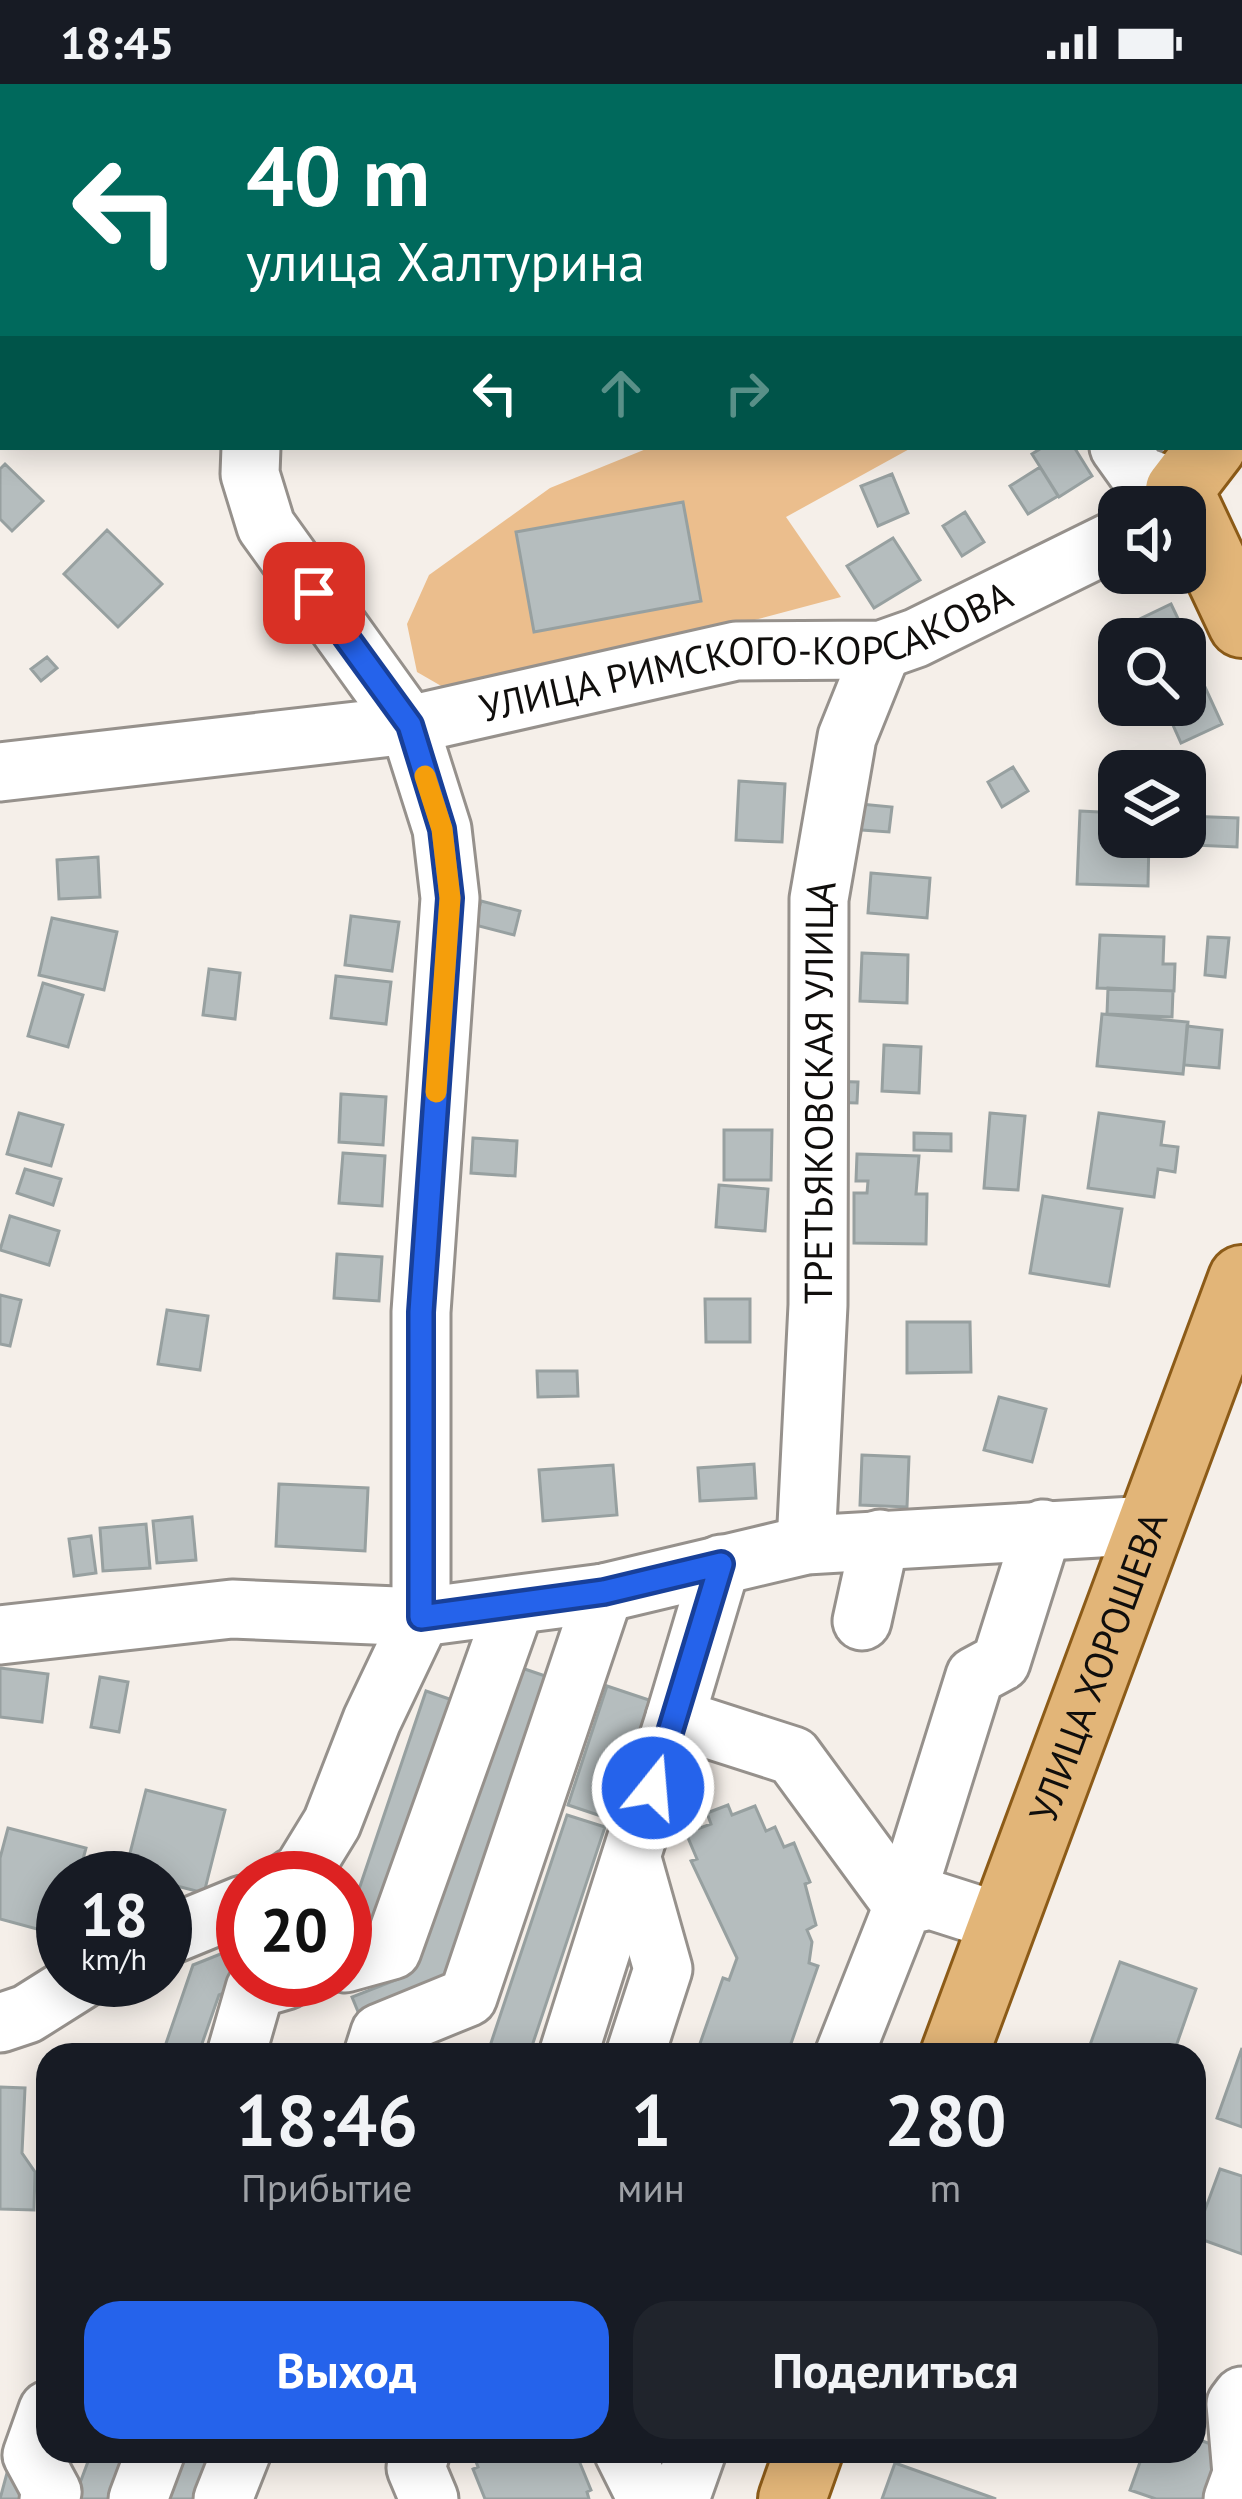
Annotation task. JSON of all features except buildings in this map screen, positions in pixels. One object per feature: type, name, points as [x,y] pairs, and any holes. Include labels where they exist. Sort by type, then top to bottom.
[{"type":"main road","points":[[1206,539],[1242,624]]},
{"type":"main road","name":"УЛИЦА ХОРОШЕВА","points":[[958,2043],[1242,1279]]},
{"type":"main road","points":[[792,2499],[805,2463]]},
{"type":"street","points":[[251,450],[250,474],[266,526],[410,725],[442,829],[450,898],[421,1312],[421,1617],[372,1720],[332,1823],[315,1851]]},
{"type":"street","points":[[1121,450],[1139,475],[1164,486]]},
{"type":"street","name":"УЛИЦА РИМСКОГО-КОРСАКОВА","points":[[0,772],[410,725],[736,651],[882,650],[916,638],[1098,548]]},
{"type":"street","name":"ТРЕТЬЯКОВСКАЯ УЛИЦА","points":[[806,1545],[818,1305],[819,899],[847,736],[882,650]]},
{"type":"street","points":[[0,1635],[232,1609],[421,1617],[604,1592],[806,1545],[1151,1525]]},
{"type":"street","points":[[849,2043],[903,1906],[975,1676],[1001,1662],[1043,1529]]},
{"type":"street","points":[[862,1621],[880,1539]]},
{"type":"street","points":[[572,2043],[721,1564]]},
{"type":"street","points":[[377,2043],[380,2033],[468,1997],[604,1592]]},
{"type":"street","points":[[372,1956],[392,1950],[514,1606]]},
{"type":"street","points":[[675,1718],[793,1756],[903,1906]]},
{"type":"street","points":[[632,1859],[663,1969],[639,2043]]},
{"type":"street","points":[[903,1906],[931,1900],[1003,1922]]},
{"type":"street","points":[[0,2024],[38,2007]]},
{"type":"street","points":[[239,2043],[250,2007]]},
{"type":"street","points":[[1228,2399],[1242,2474],[1233,2499]]},
{"type":"street","points":[[138,2499],[152,2463]]},
{"type":"street","points":[[223,2499],[237,2463]]},
{"type":"street","points":[[629,2463],[647,2499]]},
{"type":"street","points":[[680,2499],[693,2463]]},
{"type":"shaded area","points":[[644,450],[908,450],[786,517],[841,597],[462,698],[417,672],[407,624],[429,575],[550,488]]},
{"type":"slow traffic","points":[[425,776],[442,829],[450,898],[436,1092]]},
{"type":"route","points":[[314,593],[410,725],[442,829],[450,898],[421,1312],[421,1617],[604,1592],[721,1564],[653,1788]]}]
